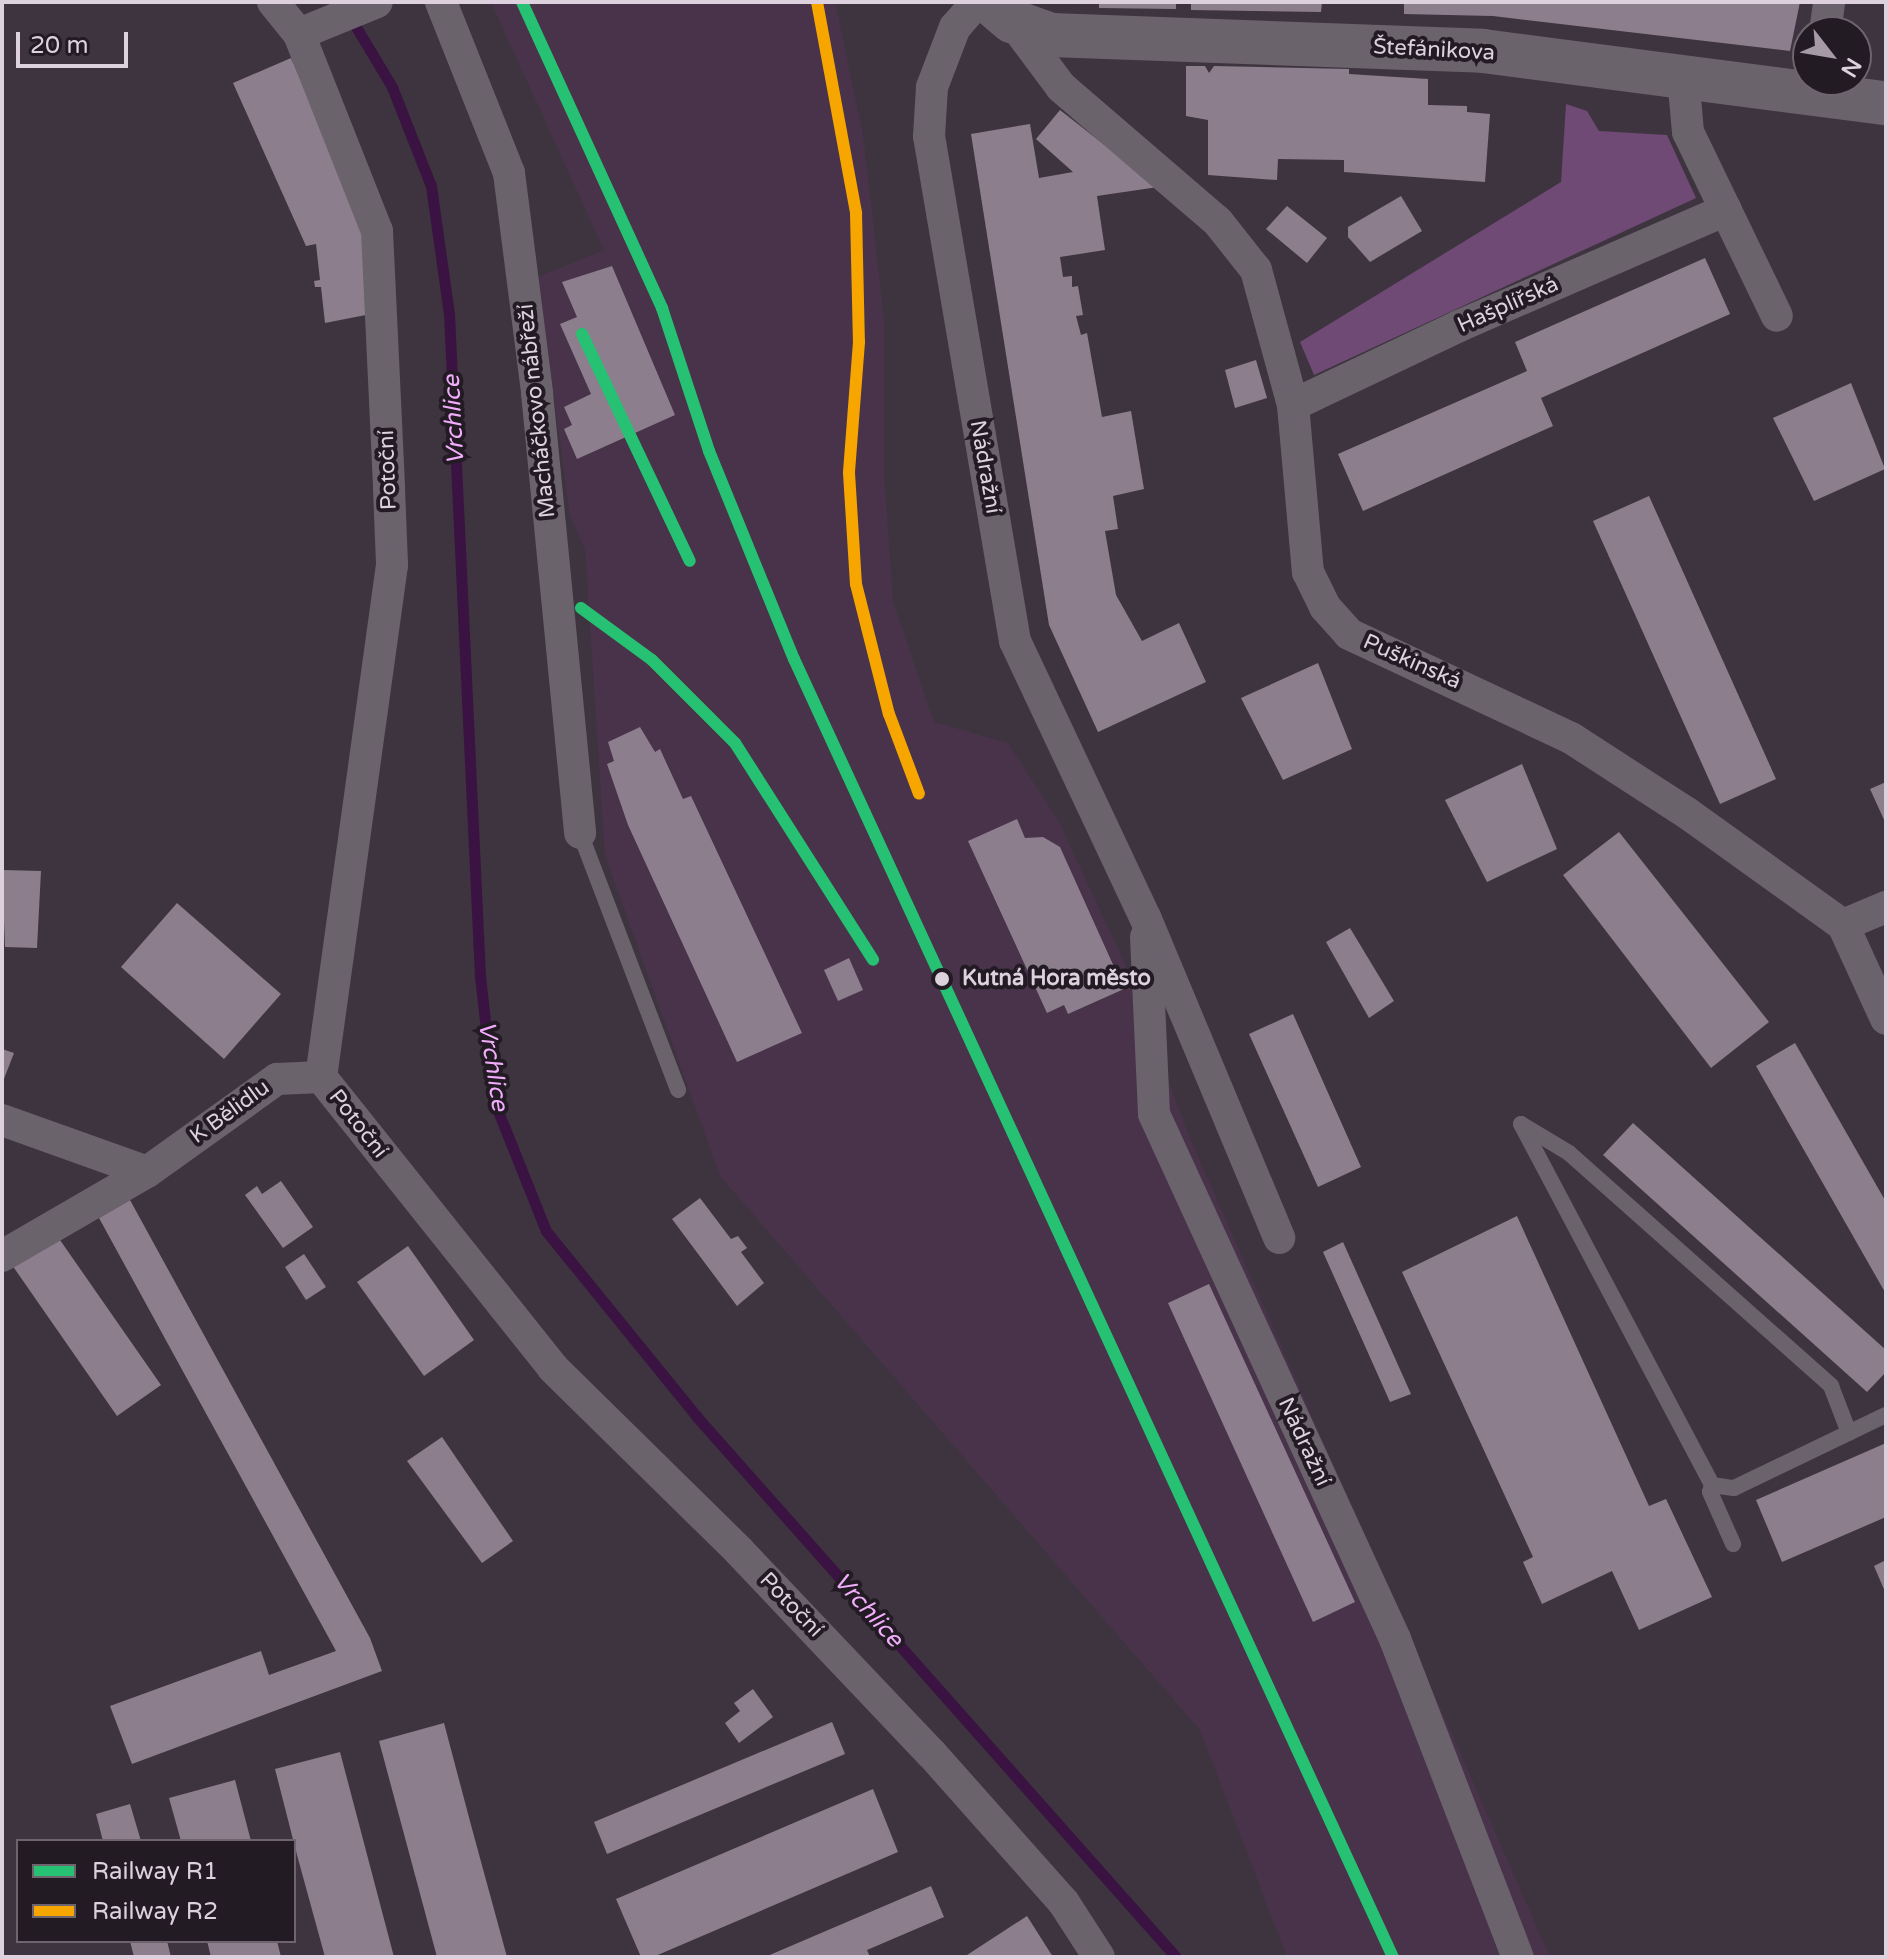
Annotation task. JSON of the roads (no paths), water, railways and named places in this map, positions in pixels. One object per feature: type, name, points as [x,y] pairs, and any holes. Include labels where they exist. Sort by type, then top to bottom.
[{"type":"street","name":"Potoční","points":[[273,2],[311,29],[377,231],[392,565],[321,1077],[553,1368],[739,1551],[922,1743],[1064,1903],[1099,1957]]},
{"type":"street","points":[[311,29],[377,2]]},
{"type":"street","name":"Macháčkovo nábřeží","points":[[441,2],[509,173],[537,393],[580,833]]},
{"type":"street","name":"Štefánikova","points":[[993,8],[1051,35],[1483,51],[1683,76],[1792,85]]},
{"type":"street","name":"Puškinská","points":[[993,8],[1061,87],[1240,245],[1256,270],[1293,405],[1308,572],[1325,607],[1349,634],[1517,709],[1687,813],[1843,925],[1886,1019]]},
{"type":"street","name":"Nádražní","points":[[993,8],[955,27],[932,87],[929,136],[1015,641],[1145,917],[1279,1238]]},
{"type":"street","points":[[1683,76],[1688,132],[1777,316]]},
{"type":"street","name":"Štefánikova","points":[[1857,96],[1886,103]]},
{"type":"street","name":"Hašplířská","points":[[1293,405],[1459,326],[1726,210]]},
{"type":"street","points":[[1843,925],[1886,907]]},
{"type":"street","name":"Nádražní","points":[[1145,917],[1154,1114],[1395,1639],[1518,1957]]},
{"type":"street","name":"K Bělidlu","points":[[2,1256],[147,1172],[277,1079],[321,1077]]},
{"type":"street","points":[[2,1120],[147,1172]]},
{"type":"lane","points":[[580,833],[678,1090]]},
{"type":"lane","points":[[1733,1544],[1710,1492],[1712,1485],[1521,1124],[1569,1153],[1831,1386],[1849,1433]]},
{"type":"lane","points":[[1712,1485],[1734,1488],[1886,1415]]},
{"type":"waterway","name":"Vrchlice","points":[[350,17],[392,87],[431,186],[449,314],[480,976],[494,1101],[546,1231],[697,1417],[1176,1957]]},
{"type":"rail line","name":"R1","points":[[522,2],[662,308],[709,451],[794,659],[1393,1957]]},
{"type":"rail line","name":"R2","points":[[817,2],[856,213],[859,342],[849,473],[856,584],[889,714],[919,794]]},
{"type":"rail line","name":"R1","points":[[582,334],[690,561]]},
{"type":"rail line","name":"R1","points":[[581,608],[652,660],[735,743],[873,960]]},
{"type":"place","name":"Kutná Hora město","points":[[942,979]]}]
